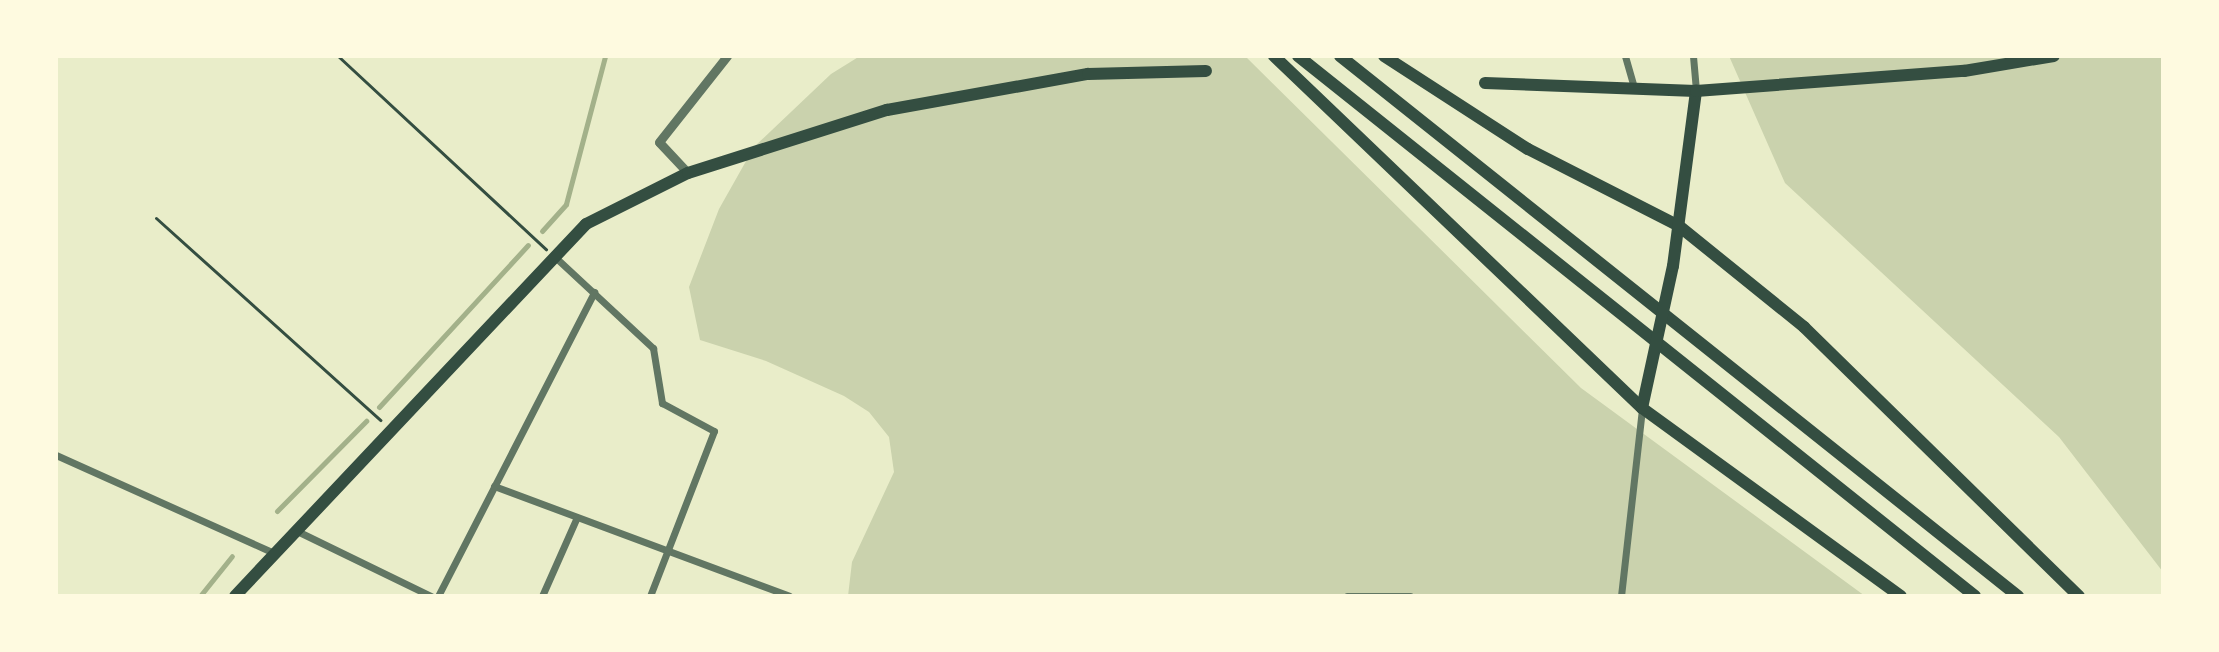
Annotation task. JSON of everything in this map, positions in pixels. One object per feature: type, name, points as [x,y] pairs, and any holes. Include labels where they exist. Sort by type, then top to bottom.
[{"type":"main road","points":[[1274,56],[1642,408],[1901,596]]},
{"type":"main road","points":[[1298,56],[1583,280],[1975,596]]},
{"type":"main road","points":[[1340,56],[2018,596]]},
{"type":"main road","points":[[1384,56],[1528,149],[1679,226],[1804,327],[2079,596]]},
{"type":"main road","points":[[1485,83],[1696,91],[1964,71],[2054,56]]},
{"type":"main road","points":[[235,596],[552,254],[586,224],[688,173],[887,110],[1088,74],[1206,71]]},
{"type":"main road","points":[[1642,408],[1679,226],[1696,91]]},
{"type":"street","points":[[688,173],[659,142],[727,56]]},
{"type":"street","points":[[1625,56],[1634,88]]},
{"type":"street","points":[[1693,56],[1696,91]]},
{"type":"street","points":[[552,254],[653,348],[662,403],[714,431],[650,596]]},
{"type":"street","points":[[438,596],[594,292]]},
{"type":"street","points":[[1621,596],[1642,408]]},
{"type":"street","points":[[56,455],[274,553]]},
{"type":"street","points":[[494,486],[789,596]]},
{"type":"street","points":[[542,596],[577,517]]},
{"type":"street","points":[[297,531],[431,596]]},
{"type":"street","points":[[1347,596],[1410,596]]},
{"type":"path","points":[[338,56],[552,254]]},
{"type":"path","points":[[156,218],[389,428]]},
{"type":"green space","points":[[860,56],[1245,56],[1581,388],[1865,596],[848,596],[852,562],[894,472],[889,437],[869,412],[844,396],[766,361],[700,340],[689,287],[719,209],[754,147],[831,74]]},
{"type":"green space","points":[[1729,56],[2163,56],[2163,572],[2059,437],[1785,183]]},
{"type":"waterway","points":[[542,231],[566,204],[605,56]]},
{"type":"waterway","points":[[379,407],[528,245]]},
{"type":"waterway","points":[[277,511],[366,421]]},
{"type":"waterway","points":[[200,596],[232,556]]}]
